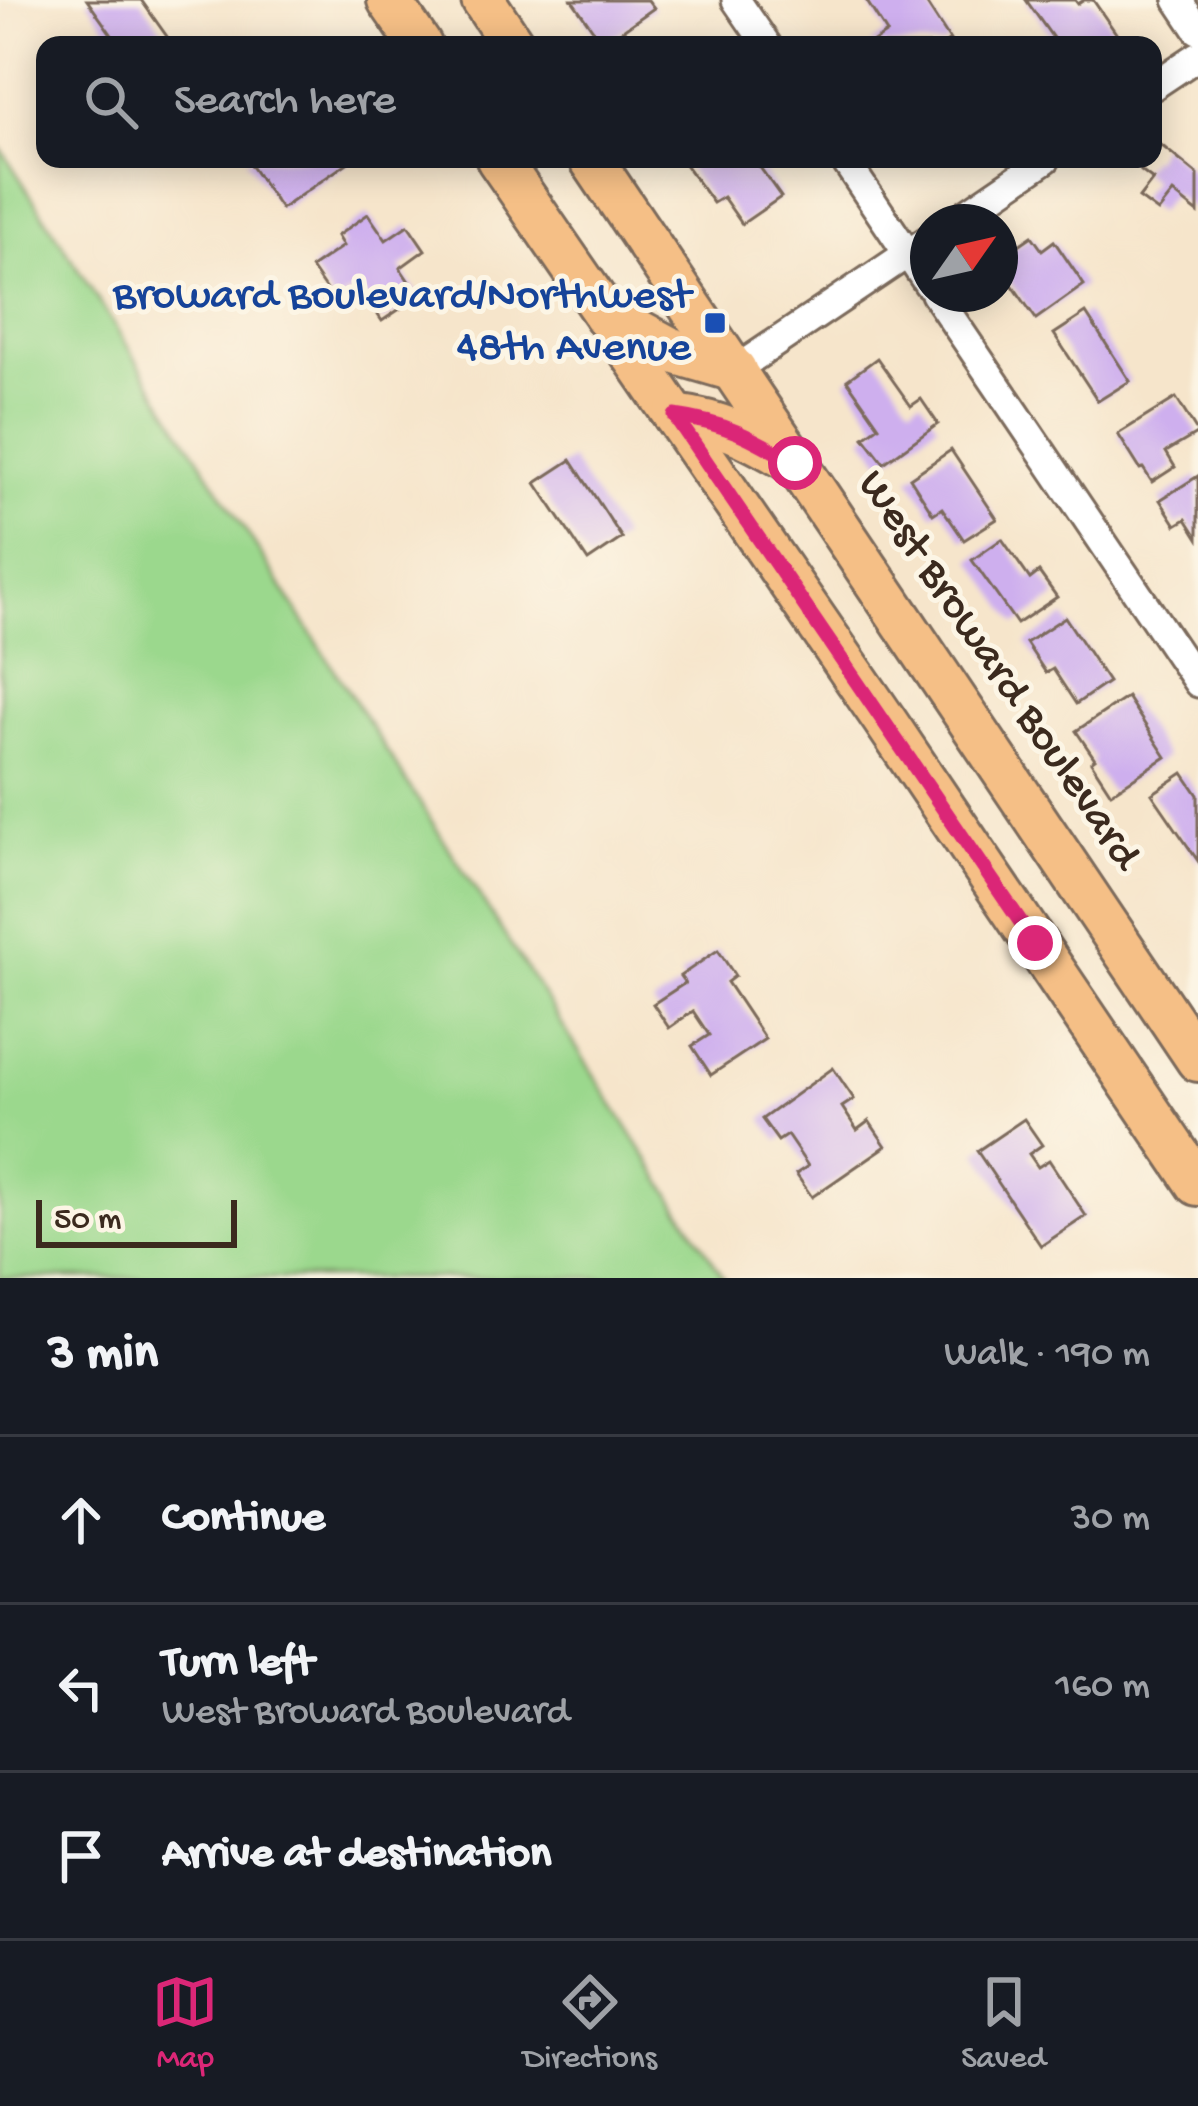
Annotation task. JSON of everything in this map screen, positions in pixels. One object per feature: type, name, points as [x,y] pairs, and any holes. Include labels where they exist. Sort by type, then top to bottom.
[{"type":"main road","points":[[389,0],[414,36]]},
{"type":"main road","points":[[483,0],[507,36]]},
{"type":"main road","points":[[504,168],[1198,1184]]},
{"type":"main road","name":"West Broward Boulevard","points":[[597,168],[1198,1060]]},
{"type":"main road","points":[[603,311],[680,354],[736,370]]},
{"type":"main road","points":[[675,416],[710,421],[743,433],[795,463]]},
{"type":"street","points":[[736,0],[761,36]]},
{"type":"street","points":[[1178,0],[1198,30]]},
{"type":"street","points":[[1162,80],[1198,56]]},
{"type":"street","points":[[852,168],[910,237]]},
{"type":"street","points":[[980,204],[1033,168]]},
{"type":"street","points":[[736,370],[910,252]]},
{"type":"street","points":[[947,312],[1198,683]]},
{"type":"green space","points":[[0,147],[724,1278],[0,1278]]},
{"type":"building","points":[[87,0],[141,0],[167,36],[113,36]]},
{"type":"building","points":[[572,0],[648,0],[654,8],[614,36],[597,36]]},
{"type":"building","points":[[866,0],[924,0],[947,36],[882,36],[887,33]]},
{"type":"building","points":[[1026,0],[1075,0],[1078,4],[1093,0],[1118,36],[1052,36]]},
{"type":"building","points":[[1162,146],[1198,175],[1198,213],[1173,193],[1158,212],[1139,198],[1153,180],[1141,171],[1162,168]]},
{"type":"building","points":[[252,168],[340,168],[281,209]]},
{"type":"building","points":[[688,168],[760,168],[781,197],[742,224],[723,197],[713,203]]},
{"type":"building","points":[[368,214],[386,240],[408,225],[425,250],[400,268],[419,296],[382,321],[359,287],[335,303],[311,268],[343,246],[337,236]]},
{"type":"building","points":[[1032,236],[1042,250],[1054,241],[1084,285],[1036,319],[1018,293],[1018,246]]},
{"type":"building","points":[[1086,313],[1130,381],[1098,401],[1054,334]]},
{"type":"building","points":[[877,358],[911,406],[921,399],[938,424],[884,463],[864,437],[879,426],[847,380]]},
{"type":"building","points":[[1176,398],[1198,433],[1166,452],[1175,467],[1152,482],[1118,434]]},
{"type":"building","points":[[951,450],[997,519],[964,540],[942,508],[933,514],[910,478]]},
{"type":"building","points":[[571,460],[622,538],[588,561],[536,483]]},
{"type":"building","points":[[1198,476],[1198,538],[1186,519],[1176,525],[1160,500]]},
{"type":"building","points":[[1002,539],[1030,579],[1039,572],[1057,597],[1017,624],[972,560]]},
{"type":"building","points":[[1065,617],[1108,682],[1076,704],[1053,669],[1046,673],[1026,643]]},
{"type":"building","points":[[1127,697],[1166,757],[1111,793],[1076,731]]},
{"type":"building","points":[[1183,773],[1198,795],[1198,861],[1152,794]]},
{"type":"building","points":[[718,950],[735,976],[727,982],[765,1039],[711,1075],[692,1046],[709,1035],[693,1011],[669,1028],[653,1004],[685,983],[680,976]]},
{"type":"building","points":[[833,1068],[854,1099],[842,1107],[857,1130],[869,1121],[886,1146],[812,1197],[796,1174],[808,1166],[787,1135],[778,1141],[762,1119]]},
{"type":"building","points":[[1024,1119],[1042,1145],[1029,1154],[1038,1167],[1049,1160],[1086,1216],[1041,1246],[977,1151]]},
{"type":"place","name":"Broward Boulevard/Northwest 48th Avenue","points":[[715,323]]},
{"type":"route","points":[[795,463],[743,433],[710,421],[675,416],[1035,943]]}]
